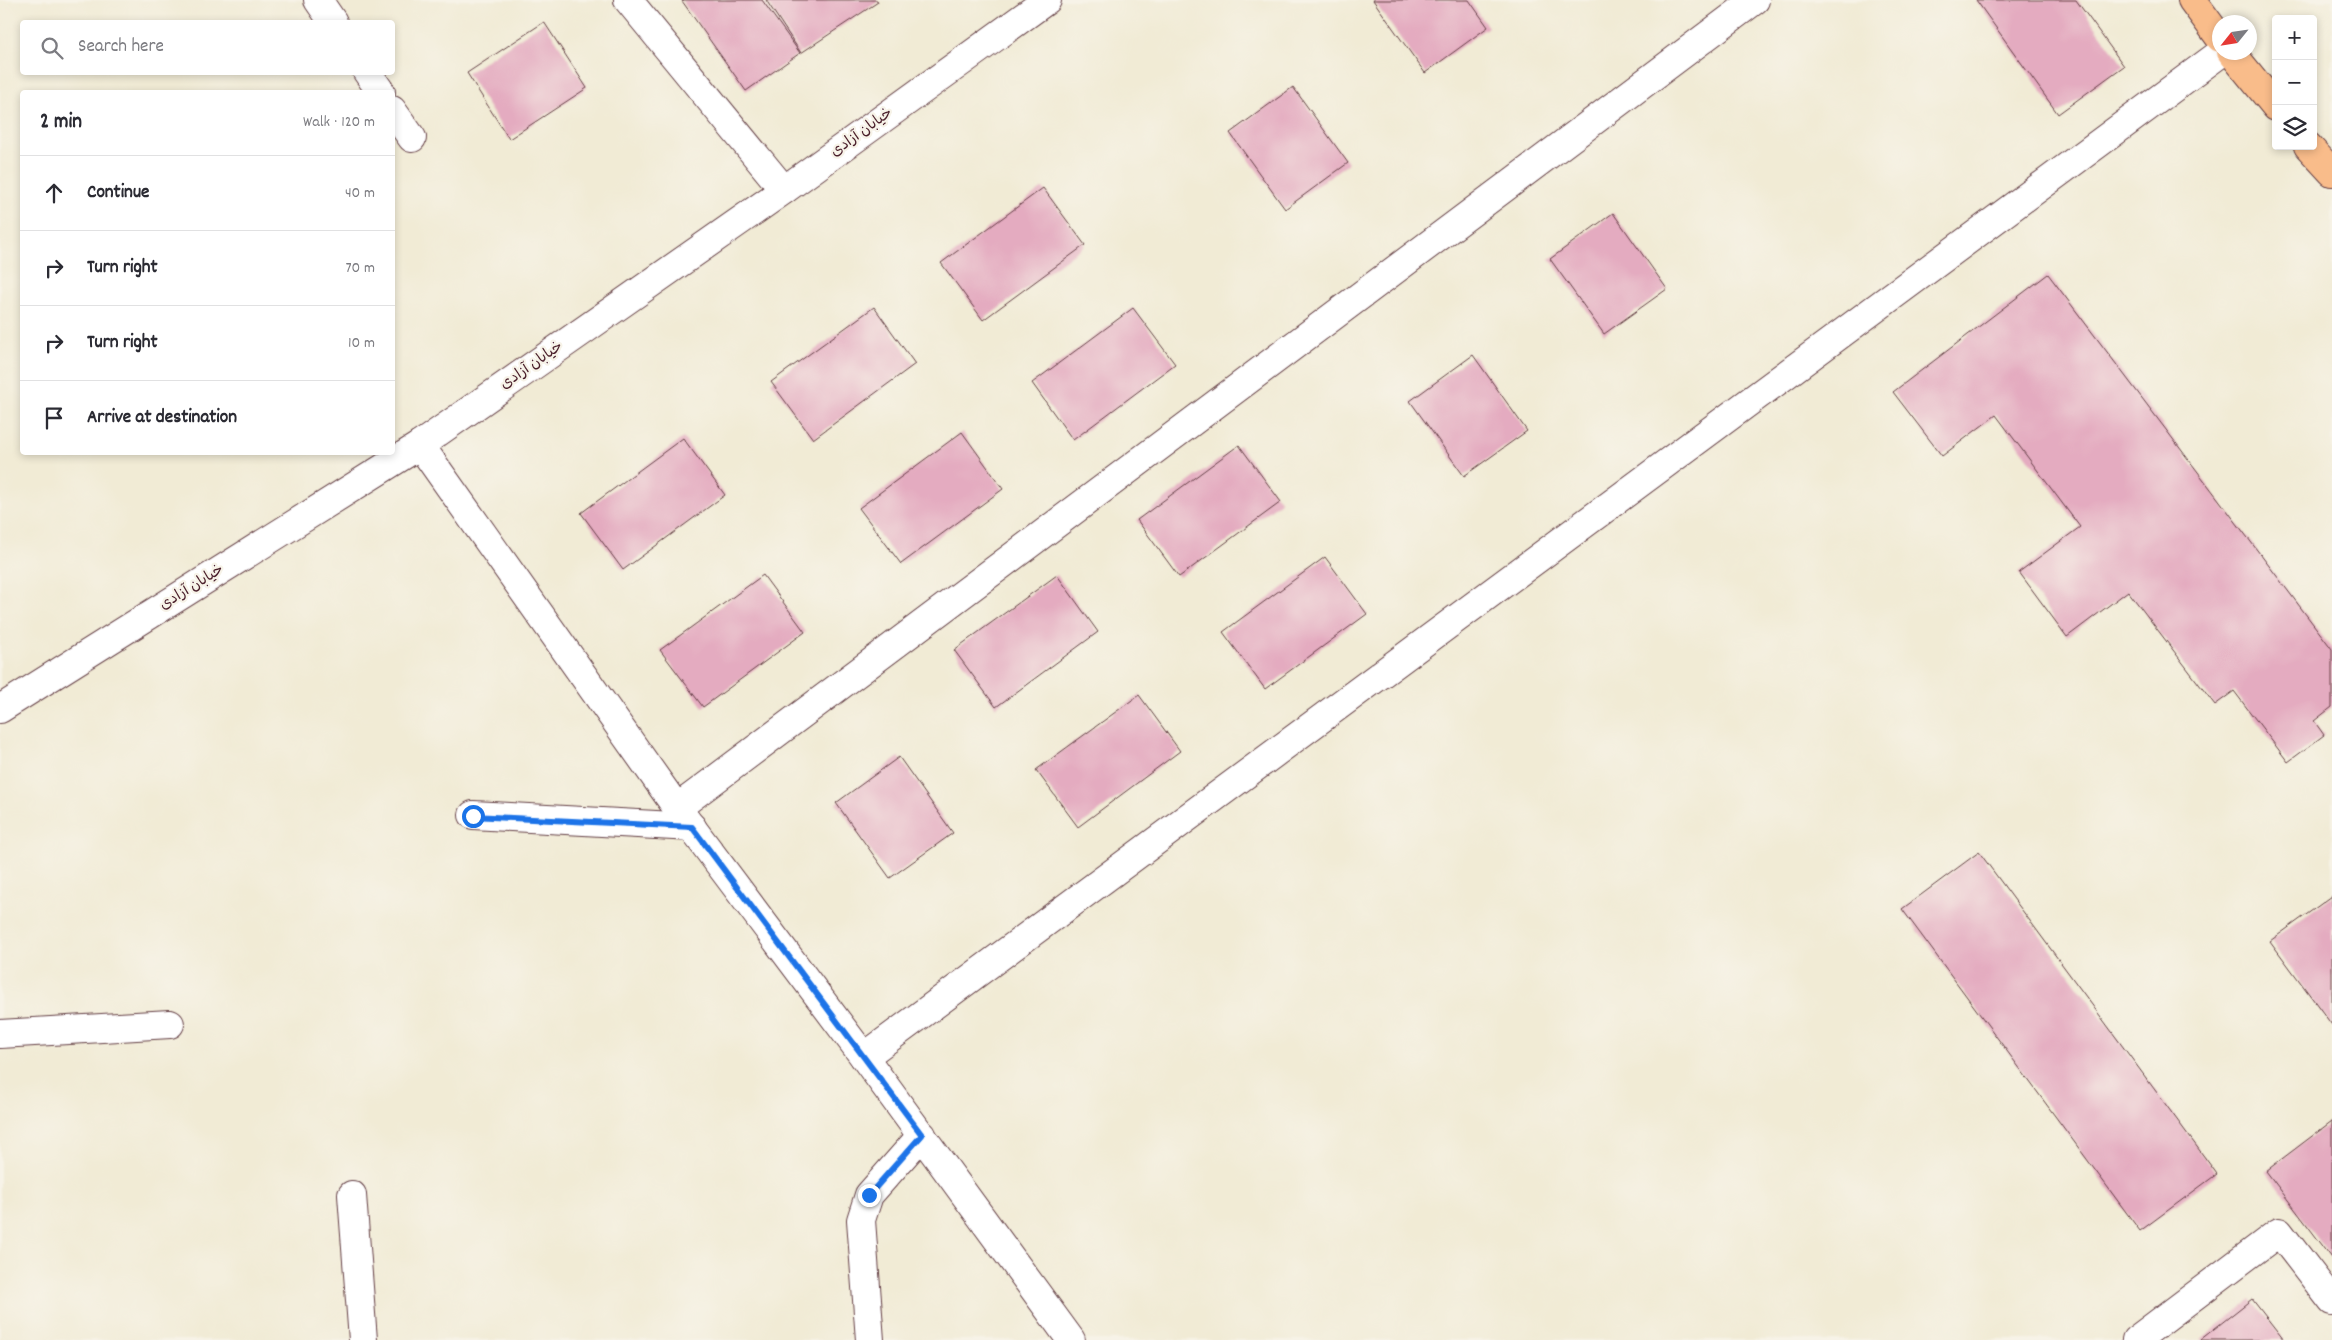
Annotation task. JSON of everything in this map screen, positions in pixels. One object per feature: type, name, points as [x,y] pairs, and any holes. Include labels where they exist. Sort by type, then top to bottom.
[{"type":"highway","points":[[2192,0],[2212,27]]},
{"type":"highway","points":[[2238,60],[2274,105]]},
{"type":"highway","points":[[2312,150],[2332,172]]},
{"type":"street","points":[[318,0],[332,20]]},
{"type":"street","name":"خیابان آزادی","points":[[0,709],[420,445],[784,190],[1047,0]]},
{"type":"street","points":[[473,816],[684,817],[1754,0]]},
{"type":"street","points":[[641,4],[784,190]]},
{"type":"street","points":[[864,1057],[2212,59]]},
{"type":"street","points":[[369,75],[380,90]]},
{"type":"street","points":[[395,114],[412,138]]},
{"type":"street","points":[[420,445],[684,817],[922,1135],[1071,1340]]},
{"type":"street","points":[[0,1034],[170,1024]]},
{"type":"street","points":[[870,1340],[861,1220],[869,1195],[922,1135]]},
{"type":"street","points":[[352,1194],[363,1340]]},
{"type":"street","points":[[2136,1340],[2279,1232],[2332,1301]]},
{"type":"building","points":[[762,0],[800,53],[746,91],[682,1]]},
{"type":"building","points":[[766,0],[877,0],[878,2],[801,53]]},
{"type":"building","points":[[1373,0],[1469,0],[1488,27],[1425,73]]},
{"type":"building","points":[[1976,0],[2076,0],[2124,66],[2058,114]]},
{"type":"building","points":[[544,22],[587,88],[509,139],[467,73]]},
{"type":"building","points":[[1293,87],[1348,163],[1285,209],[1230,133]]},
{"type":"building","points":[[1043,188],[1085,245],[983,320],[941,263]]},
{"type":"building","points":[[1613,213],[1667,289],[1604,334],[1550,259]]},
{"type":"building","points":[[2048,274],[2332,649],[2332,707],[2314,721],[2324,735],[2288,762],[2234,691],[2215,705],[2128,591],[2067,637],[2019,572],[2080,527],[1996,415],[1942,456],[1893,392]]},
{"type":"building","points":[[874,307],[915,364],[813,439],[771,382]]},
{"type":"building","points":[[1133,308],[1175,364],[1073,440],[1032,383]]},
{"type":"building","points":[[1473,355],[1527,431],[1464,476],[1410,401]]},
{"type":"building","points":[[962,432],[1003,489],[901,564],[859,508]]},
{"type":"building","points":[[683,438],[725,495],[623,570],[581,513]]},
{"type":"building","points":[[1239,445],[1281,502],[1179,577],[1137,520]]},
{"type":"building","points":[[1325,557],[1367,614],[1265,689],[1223,632]]},
{"type":"building","points":[[763,575],[805,632],[703,707],[660,650]]},
{"type":"building","points":[[1057,575],[1098,632],[996,707],[954,650]]},
{"type":"building","points":[[1139,695],[1180,751],[1078,827],[1036,770]]},
{"type":"building","points":[[899,757],[953,833],[890,878],[836,803]]},
{"type":"building","points":[[1979,852],[2217,1174],[2140,1231],[1902,909]]},
{"type":"building","points":[[2332,896],[2332,1025],[2270,941]]},
{"type":"building","points":[[2332,1121],[2332,1258],[2266,1171]]},
{"type":"building","points":[[2252,1299],[2284,1340],[2200,1340]]},
{"type":"route","points":[[473,816],[692,827],[922,1135],[869,1195]]}]
